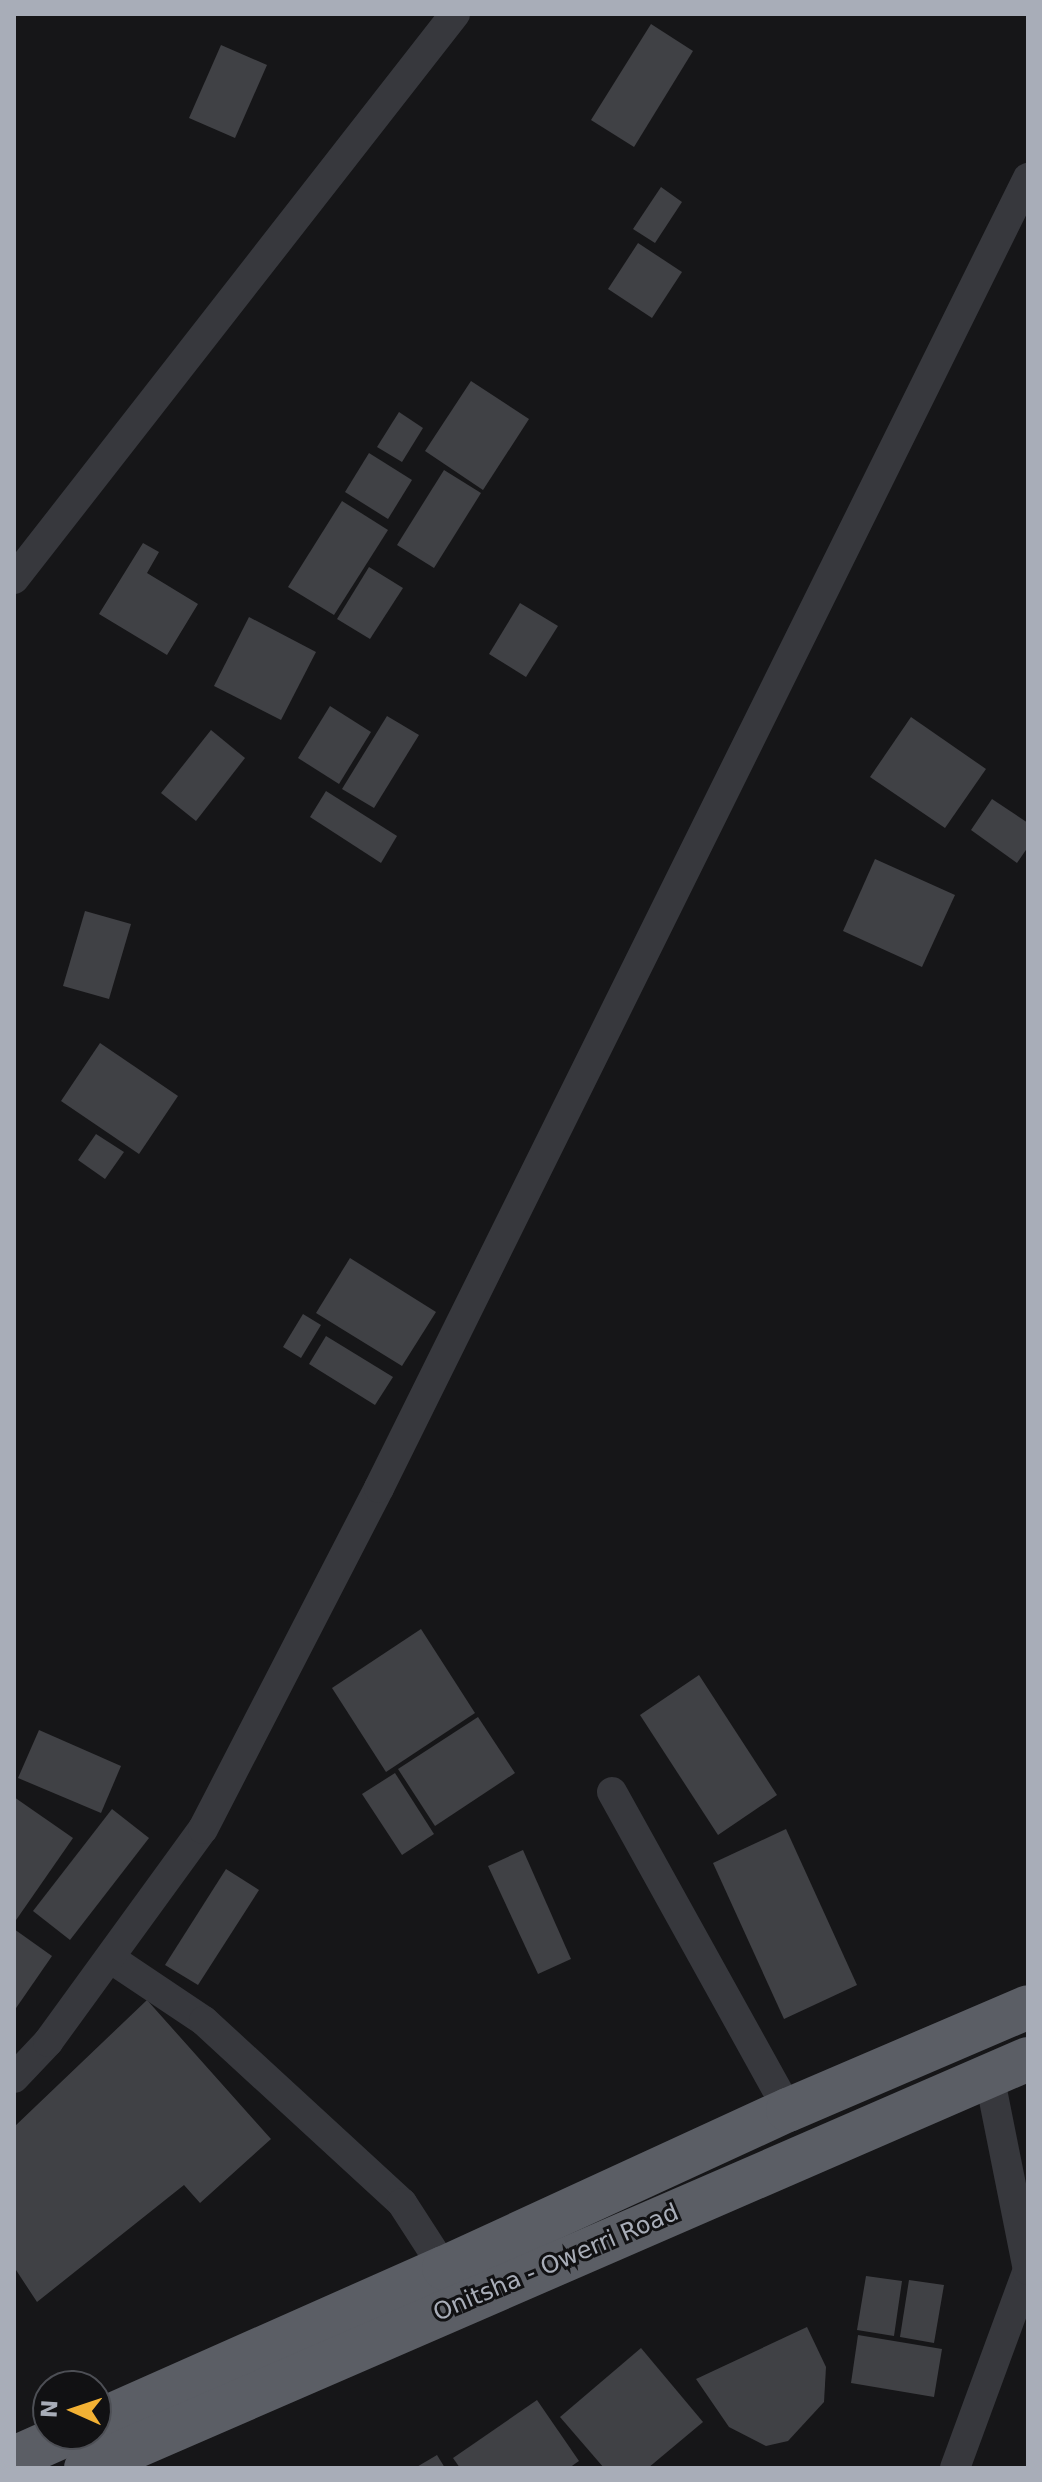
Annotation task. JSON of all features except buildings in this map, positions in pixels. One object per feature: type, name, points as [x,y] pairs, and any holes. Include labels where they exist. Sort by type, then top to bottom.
[{"type":"highway","name":"Onitsha - Owerri Road","points":[[112,2415],[444,2268],[788,2110],[1028,2007]]},
{"type":"highway","name":"Onitsha - Owerri Road","points":[[86,2468],[1008,2067]]},
{"type":"street","points":[[14,579],[455,14]]},
{"type":"street","points":[[14,2078],[48,2042],[203,1829],[379,1488],[1028,178]]},
{"type":"street","points":[[612,1792],[788,2110]]},
{"type":"street","points":[[110,1958],[204,2021],[402,2203],[444,2268]]},
{"type":"street","points":[[955,2468],[1028,2270],[1008,2067]]}]
